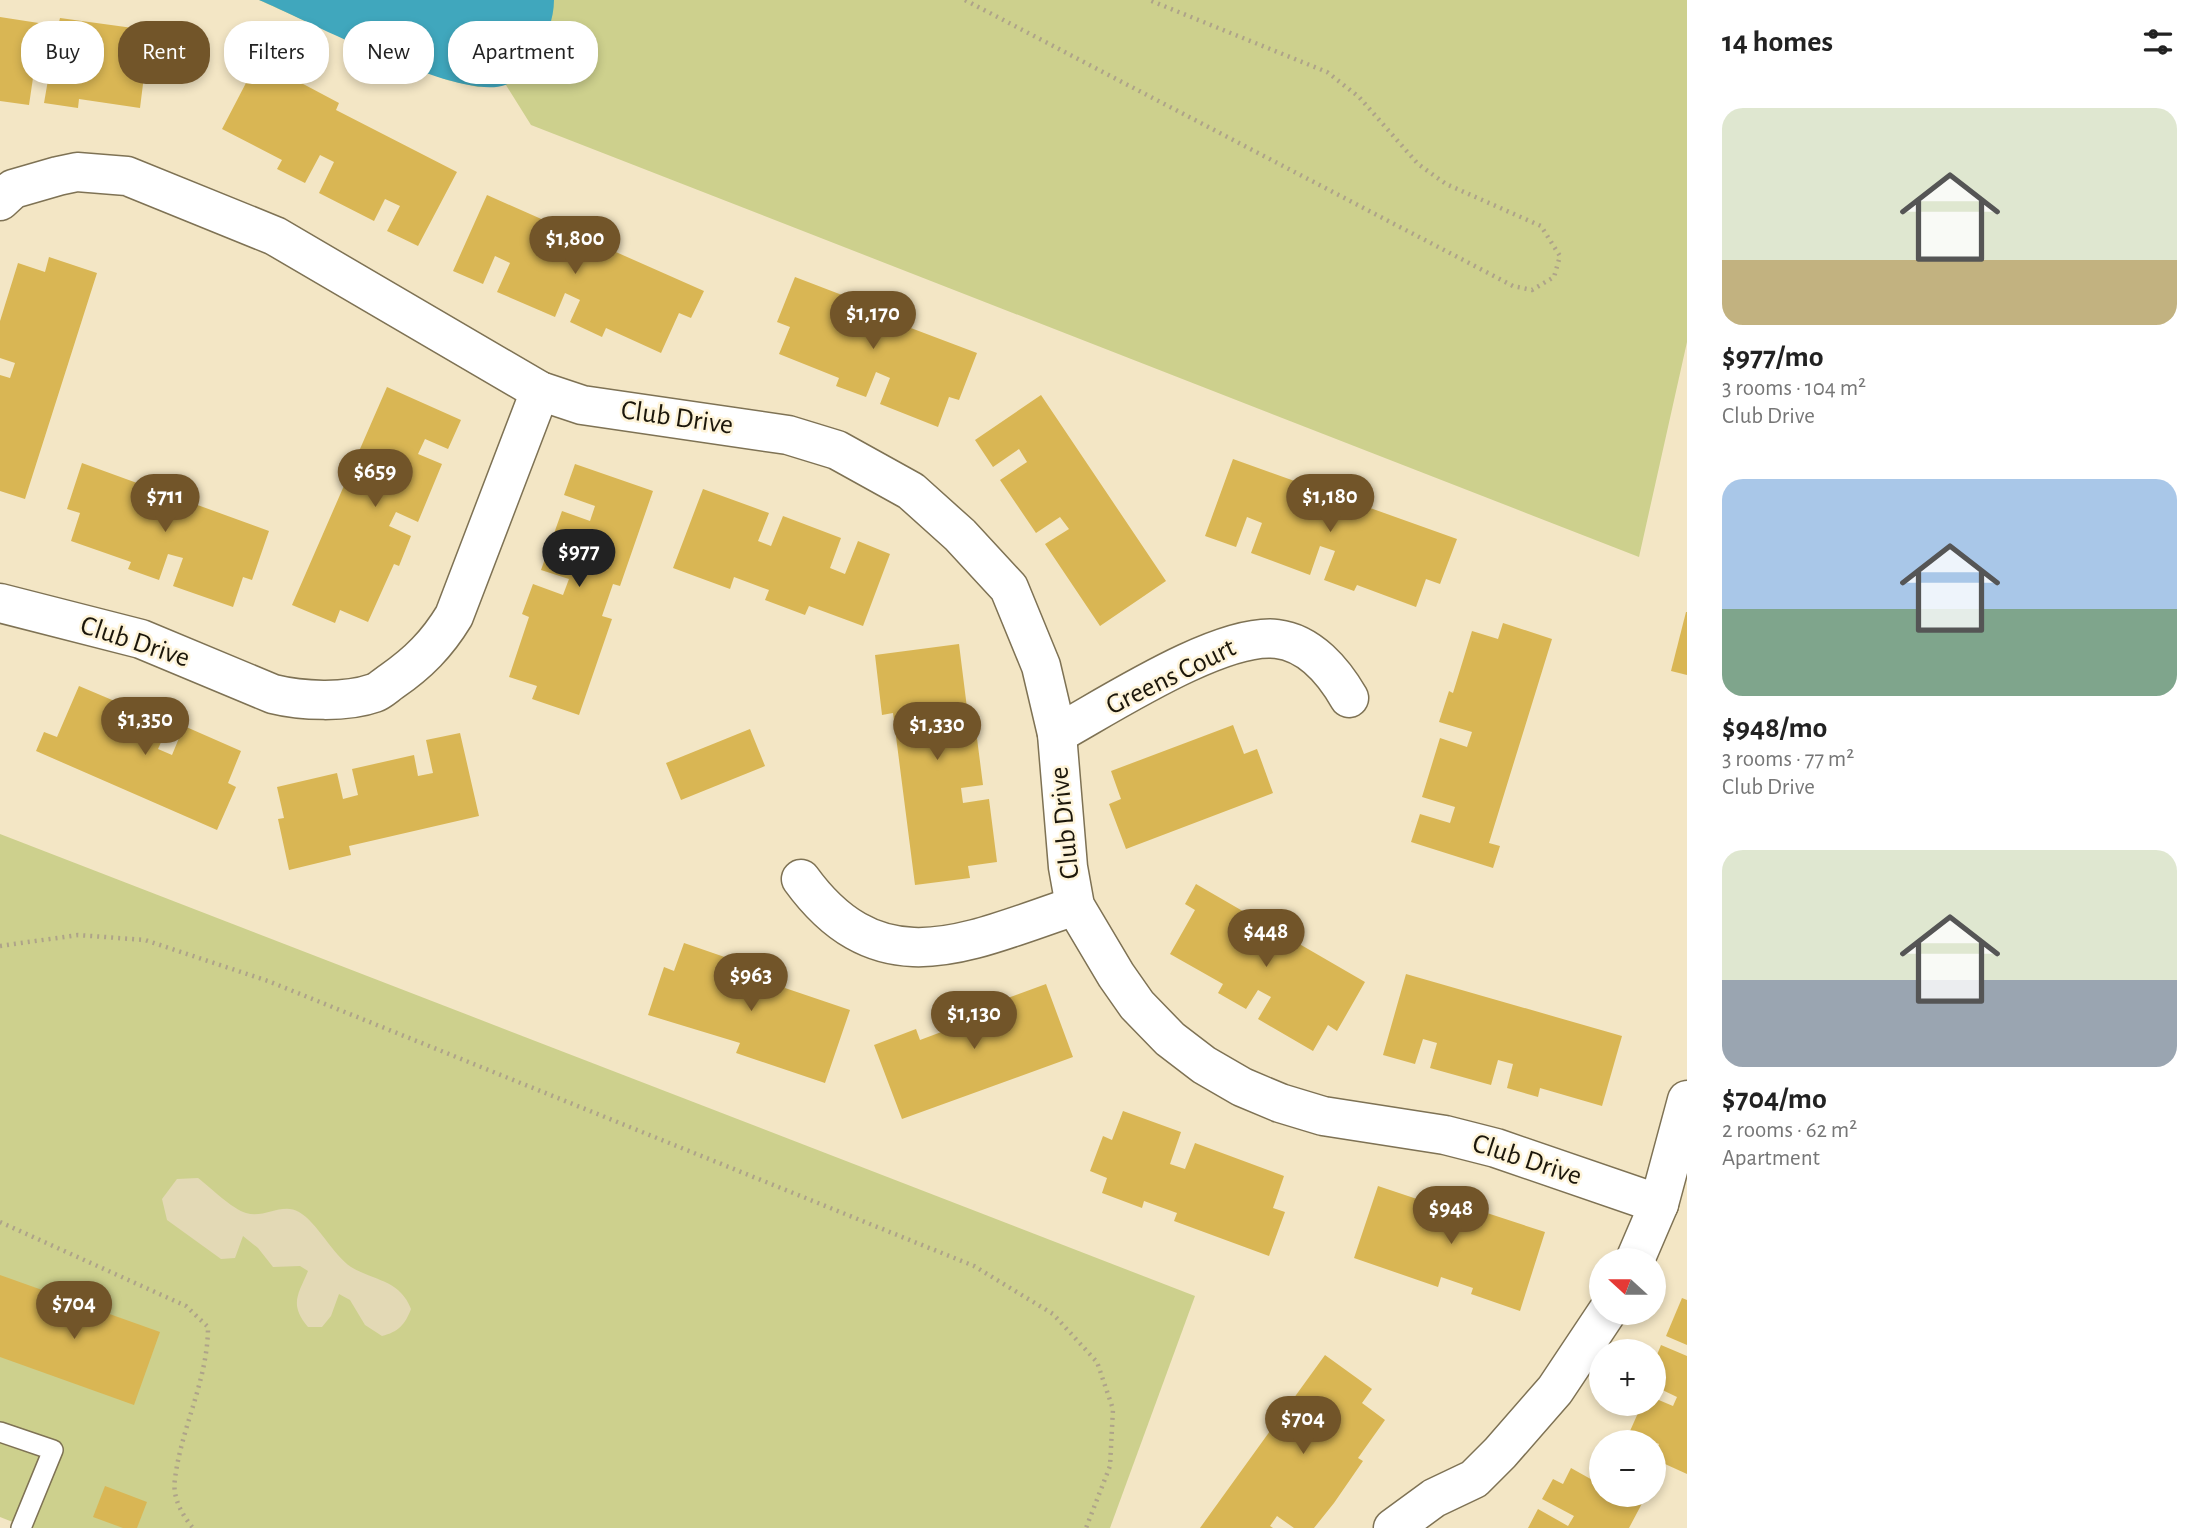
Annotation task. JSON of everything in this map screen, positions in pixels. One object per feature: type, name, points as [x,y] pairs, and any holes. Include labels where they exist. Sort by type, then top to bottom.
[{"type":"street","name":"Club Drive","points":[[0,201],[13,189],[58,176],[88,172],[127,176],[275,236],[540,391],[582,405],[788,435],[837,450],[911,491],[942,517],[1009,588],[1041,666],[1057,734],[1068,867],[1075,906],[1137,1005],[1170,1039],[1203,1065],[1242,1087],[1280,1103],[1323,1116],[1446,1135],[1496,1148],[1659,1204]]},
{"type":"street","name":"Club Drive","points":[[0,603],[141,639],[273,694],[293,699],[324,701],[374,693],[419,662],[442,636],[454,616],[540,391]]},
{"type":"street","name":"Greens Court","points":[[1057,734],[1195,658],[1241,640],[1278,639],[1310,653],[1335,674],[1349,698]]},
{"type":"street","points":[[802,879],[816,900],[840,922],[867,938],[887,945],[922,947],[963,943],[1075,906]]},
{"type":"street","points":[[1640,1248],[1659,1204],[1687,1100]]},
{"type":"street","points":[[1393,1528],[1434,1513],[1474,1479],[1555,1390],[1598,1325]]},
{"type":"lane","points":[[0,1433],[53,1450],[21,1528]]},
{"type":"path","points":[[965,0],[1513,286],[1532,290],[1554,277],[1560,256],[1541,226],[1446,184],[1418,164],[1359,97],[1327,72],[1149,0]]},
{"type":"path","points":[[0,946],[78,935],[145,940],[268,981],[974,1266],[1053,1314],[1097,1362],[1113,1409],[1110,1466],[1086,1528]]},
{"type":"path","points":[[0,1222],[186,1306],[208,1327],[208,1350],[174,1481],[181,1514],[193,1528]]},
{"type":"green space","points":[[259,0],[1687,0],[1687,342],[1639,557],[531,125],[506,85],[478,87],[465,84],[598,84],[598,21],[448,21],[448,80],[434,75],[434,21],[343,21],[343,38],[329,32],[329,21],[305,21]]},
{"type":"green space","points":[[0,834],[1195,1296],[1110,1528],[28,1528],[0,1517]]},
{"type":"sand","points":[[198,1178],[240,1211],[259,1214],[293,1209],[299,1212],[312,1223],[344,1262],[360,1272],[386,1282],[400,1292],[411,1309],[403,1324],[397,1330],[382,1336],[365,1325],[350,1300],[339,1294],[331,1316],[322,1327],[308,1327],[299,1312],[297,1299],[308,1271],[300,1266],[273,1267],[258,1248],[243,1236],[235,1258],[221,1259],[167,1220],[162,1199],[177,1179]]},
{"type":"water","points":[[259,0],[554,0],[551,21],[448,21],[448,80],[434,76],[434,21],[343,21],[343,39],[329,32],[329,21],[305,21]]},
{"type":"water","points":[[466,84],[507,84],[505,85],[483,87]]},
{"type":"building","points":[[0,17],[26,21],[21,21],[21,84],[32,84],[29,105],[0,101]]},
{"type":"building","points":[[60,18],[82,21],[59,21]]},
{"type":"building","points":[[104,24],[118,26],[118,84],[143,84],[140,108],[79,99],[78,108],[44,103],[47,84],[104,84]]},
{"type":"building","points":[[245,84],[303,84],[339,103],[336,110],[457,172],[418,246],[387,231],[400,206],[385,199],[374,221],[319,193],[334,162],[320,155],[305,183],[277,169],[282,160],[222,129]]},
{"type":"building","points":[[487,195],[704,291],[691,318],[679,313],[661,353],[606,328],[602,337],[570,322],[580,300],[565,293],[555,317],[497,292],[510,263],[495,256],[483,284],[453,271]]},
{"type":"building","points":[[49,257],[97,273],[25,499],[0,491],[0,375],[10,378],[15,363],[0,358],[0,321],[18,263],[45,272]]},
{"type":"building","points":[[795,277],[889,313],[887,319],[977,353],[959,400],[949,397],[938,427],[880,404],[890,378],[876,372],[866,397],[836,386],[839,378],[779,354],[790,327],[777,322]]},
{"type":"building","points":[[387,387],[461,420],[448,449],[425,439],[418,454],[442,464],[418,522],[396,512],[389,526],[411,536],[399,566],[394,564],[368,622],[340,610],[335,623],[292,605]]},
{"type":"building","points":[[1041,395],[1166,581],[1100,626],[1045,544],[1069,529],[1060,517],[1036,533],[1000,480],[1027,462],[1019,449],[993,467],[975,440]]},
{"type":"building","points":[[1233,459],[1457,539],[1440,584],[1426,579],[1416,607],[1357,585],[1354,591],[1324,580],[1335,551],[1320,546],[1310,575],[1251,553],[1262,523],[1247,517],[1236,547],[1205,536]]},
{"type":"building","points":[[82,463],[269,531],[252,580],[243,577],[233,607],[173,586],[183,558],[168,554],[159,580],[128,569],[131,562],[71,541],[80,513],[67,509]]},
{"type":"building","points":[[575,464],[653,491],[620,586],[613,584],[602,616],[612,619],[579,715],[532,699],[537,686],[509,677],[529,617],[522,614],[533,584],[563,595],[569,579],[541,570],[562,511],[590,521],[595,506],[564,495]]},
{"type":"building","points":[[703,489],[769,513],[758,541],[771,546],[783,516],[841,538],[830,568],[845,574],[858,541],[890,554],[863,626],[809,606],[805,615],[765,600],[769,590],[734,577],[730,589],[673,568]]},
{"type":"building","points":[[1687,612],[1687,675],[1671,671]]},
{"type":"building","points":[[1503,623],[1552,639],[1489,843],[1500,846],[1493,868],[1411,842],[1420,814],[1450,823],[1455,807],[1422,797],[1440,738],[1467,747],[1472,732],[1439,722],[1449,691],[1453,693],[1472,631],[1498,639]]},
{"type":"building","points":[[959,644],[968,716],[974,715],[983,785],[961,788],[963,803],[989,799],[997,862],[968,866],[970,878],[915,885],[893,713],[882,715],[875,655]]},
{"type":"building","points":[[79,686],[169,724],[158,749],[172,755],[184,726],[241,751],[228,783],[236,787],[217,830],[36,751],[44,732],[57,737]]},
{"type":"building","points":[[1233,725],[1244,754],[1257,749],[1273,793],[1126,849],[1109,804],[1121,799],[1111,771]]},
{"type":"building","points":[[750,729],[765,766],[681,800],[666,763]]},
{"type":"building","points":[[460,733],[479,816],[349,846],[351,855],[289,870],[278,819],[284,818],[277,787],[337,773],[343,799],[358,795],[352,769],[414,755],[418,776],[433,773],[426,740]]},
{"type":"building","points":[[1196,884],[1365,982],[1337,1031],[1328,1025],[1313,1051],[1258,1019],[1271,997],[1258,990],[1246,1009],[1218,993],[1223,984],[1170,954],[1195,910],[1185,904]]},
{"type":"building","points":[[684,943],[742,963],[732,994],[747,999],[756,969],[787,980],[785,988],[850,1010],[825,1083],[736,1053],[740,1043],[648,1015],[664,967],[674,971]]},
{"type":"building","points":[[1406,974],[1622,1036],[1602,1106],[1540,1088],[1538,1097],[1507,1088],[1513,1064],[1498,1060],[1491,1085],[1430,1068],[1437,1043],[1423,1039],[1415,1064],[1383,1055]]},
{"type":"building","points":[[1046,984],[1073,1057],[902,1119],[874,1045],[916,1029],[920,1040],[944,1031],[938,1017],[973,1004],[975,1010]]},
{"type":"building","points":[[1123,1111],[1181,1132],[1170,1164],[1185,1169],[1195,1143],[1284,1176],[1273,1208],[1285,1212],[1269,1256],[1174,1221],[1177,1213],[1144,1201],[1142,1208],[1102,1193],[1107,1178],[1090,1171],[1103,1136],[1112,1140]]},
{"type":"building","points":[[1378,1186],[1438,1206],[1441,1198],[1545,1232],[1520,1311],[1471,1294],[1473,1288],[1441,1277],[1438,1287],[1354,1258]]},
{"type":"building","points":[[0,1275],[160,1332],[134,1405],[0,1357]]},
{"type":"building","points":[[1682,1298],[1687,1300],[1687,1345],[1666,1336]]},
{"type":"building","points":[[1666,1347],[1687,1356],[1687,1474],[1666,1464],[1666,1430],[1630,1430],[1637,1416],[1666,1416],[1666,1403],[1673,1406],[1677,1397],[1666,1392]]},
{"type":"building","points":[[1325,1355],[1372,1389],[1362,1403],[1385,1420],[1358,1458],[1363,1461],[1334,1503],[1314,1528],[1294,1528],[1277,1516],[1270,1526],[1273,1528],[1200,1528]]},
{"type":"building","points":[[1571,1468],[1589,1478],[1589,1507],[1640,1507],[1629,1528],[1528,1528],[1538,1509],[1568,1526],[1574,1516],[1542,1499],[1553,1479],[1563,1484]]},
{"type":"building","points":[[105,1486],[147,1502],[137,1528],[123,1528],[93,1517]]}]
